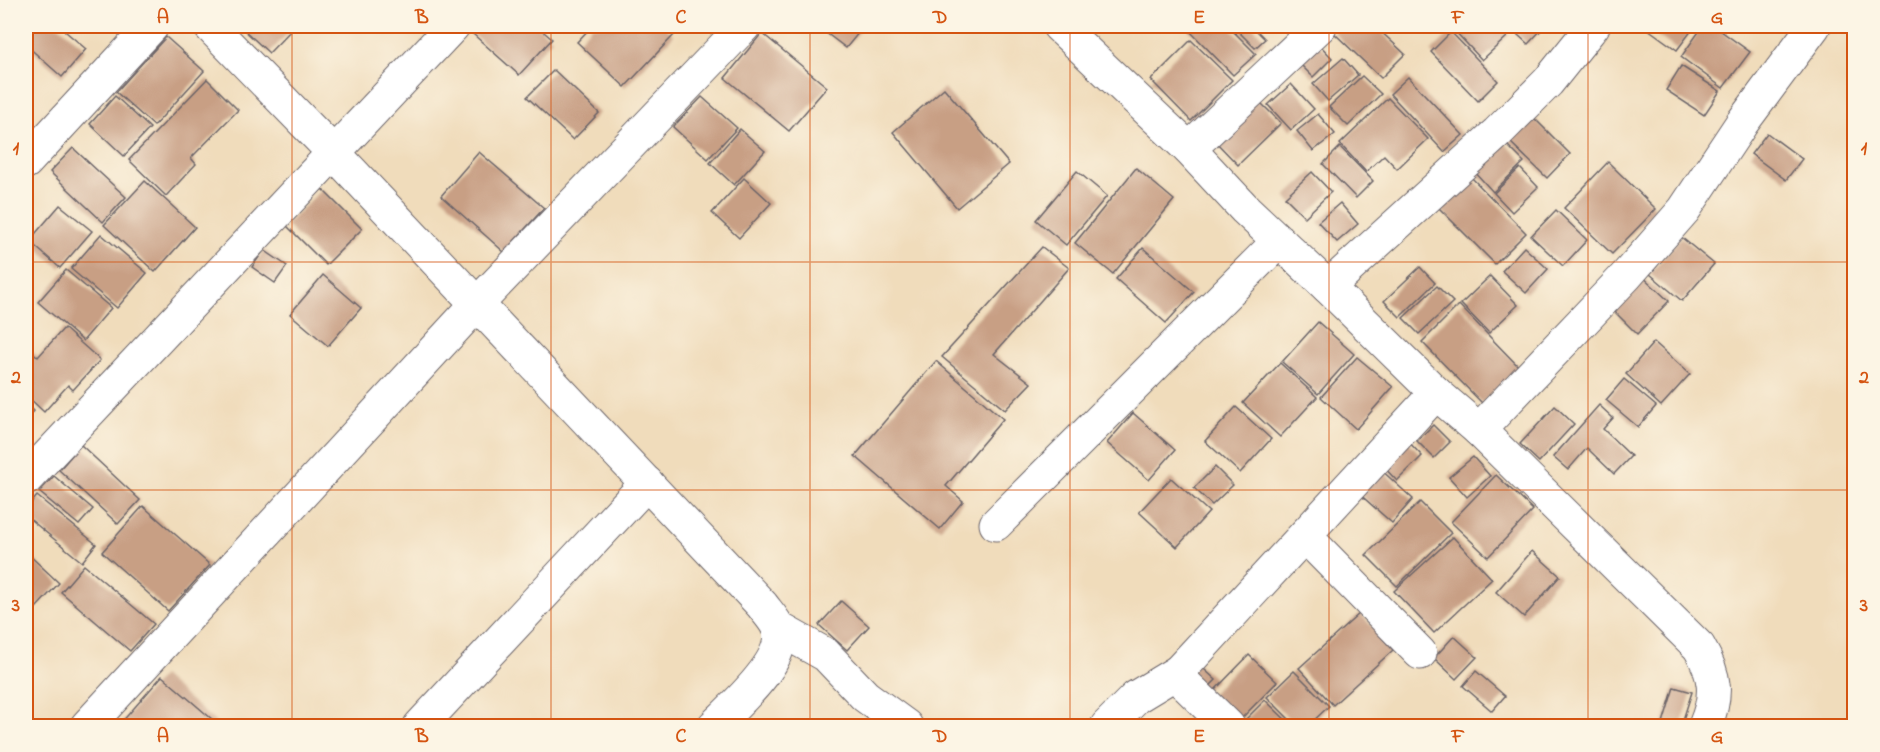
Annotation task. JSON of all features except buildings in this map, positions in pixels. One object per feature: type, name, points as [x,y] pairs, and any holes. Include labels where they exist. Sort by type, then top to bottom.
[{"type":"street","points":[[27,158],[152,26]]},
{"type":"street","points":[[210,26],[333,152],[762,604],[778,628],[826,655],[865,696],[906,726]]},
{"type":"street","points":[[26,479],[453,26]]},
{"type":"street","points":[[87,726],[477,304],[744,26]]},
{"type":"street","points":[[1059,26],[1189,149],[1245,209],[1329,287],[1436,393],[1479,430],[1699,647],[1710,667],[1715,690],[1705,726]]},
{"type":"street","points":[[1189,149],[1320,26]]},
{"type":"street","points":[[1329,287],[1497,133],[1548,82],[1593,26]]},
{"type":"street","points":[[1479,430],[1626,276],[1684,210],[1742,123],[1814,26]]},
{"type":"street","points":[[996,524],[1279,241]]},
{"type":"street","points":[[1107,726],[1136,697],[1179,671],[1436,393]]},
{"type":"street","points":[[420,726],[647,483]]},
{"type":"street","points":[[1305,536],[1420,653]]},
{"type":"street","points":[[714,726],[765,673],[778,647],[778,628]]},
{"type":"street","points":[[1179,671],[1181,680],[1228,726]]}]
